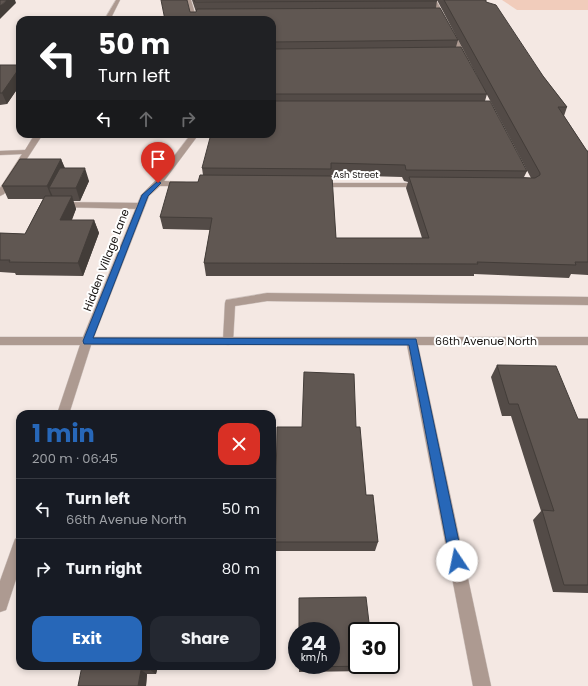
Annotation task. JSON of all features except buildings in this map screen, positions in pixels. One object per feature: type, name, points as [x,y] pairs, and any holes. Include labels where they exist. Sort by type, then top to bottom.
[{"type":"street","points":[[109,16],[118,0]]},
{"type":"street","points":[[189,0],[193,16]]},
{"type":"street","points":[[434,0],[470,68]]},
{"type":"street","points":[[434,14],[442,14]]},
{"type":"street","points":[[455,54],[463,54]]},
{"type":"street","points":[[0,194],[36,138]]},
{"type":"street","name":"Hidden Village Lane","points":[[64,410],[87,341],[145,195],[158,183],[192,138]]},
{"type":"street","points":[[0,153],[27,152]]},
{"type":"street","points":[[158,183],[197,184]]},
{"type":"street","name":"Ash Street","points":[[308,184],[427,185]]},
{"type":"street","points":[[49,205],[141,206]]},
{"type":"street","points":[[228,341],[230,303],[267,297],[588,301]]},
{"type":"street","name":"66th Avenue North","points":[[0,341],[588,342]]},
{"type":"street","points":[[412,342],[482,686]]},
{"type":"street","points":[[0,604],[16,556]]},
{"type":"shaded area","points":[[502,0],[588,0],[588,10],[517,10]]},
{"type":"route","points":[[158,183],[145,195],[87,341],[412,342],[457,561]]}]
